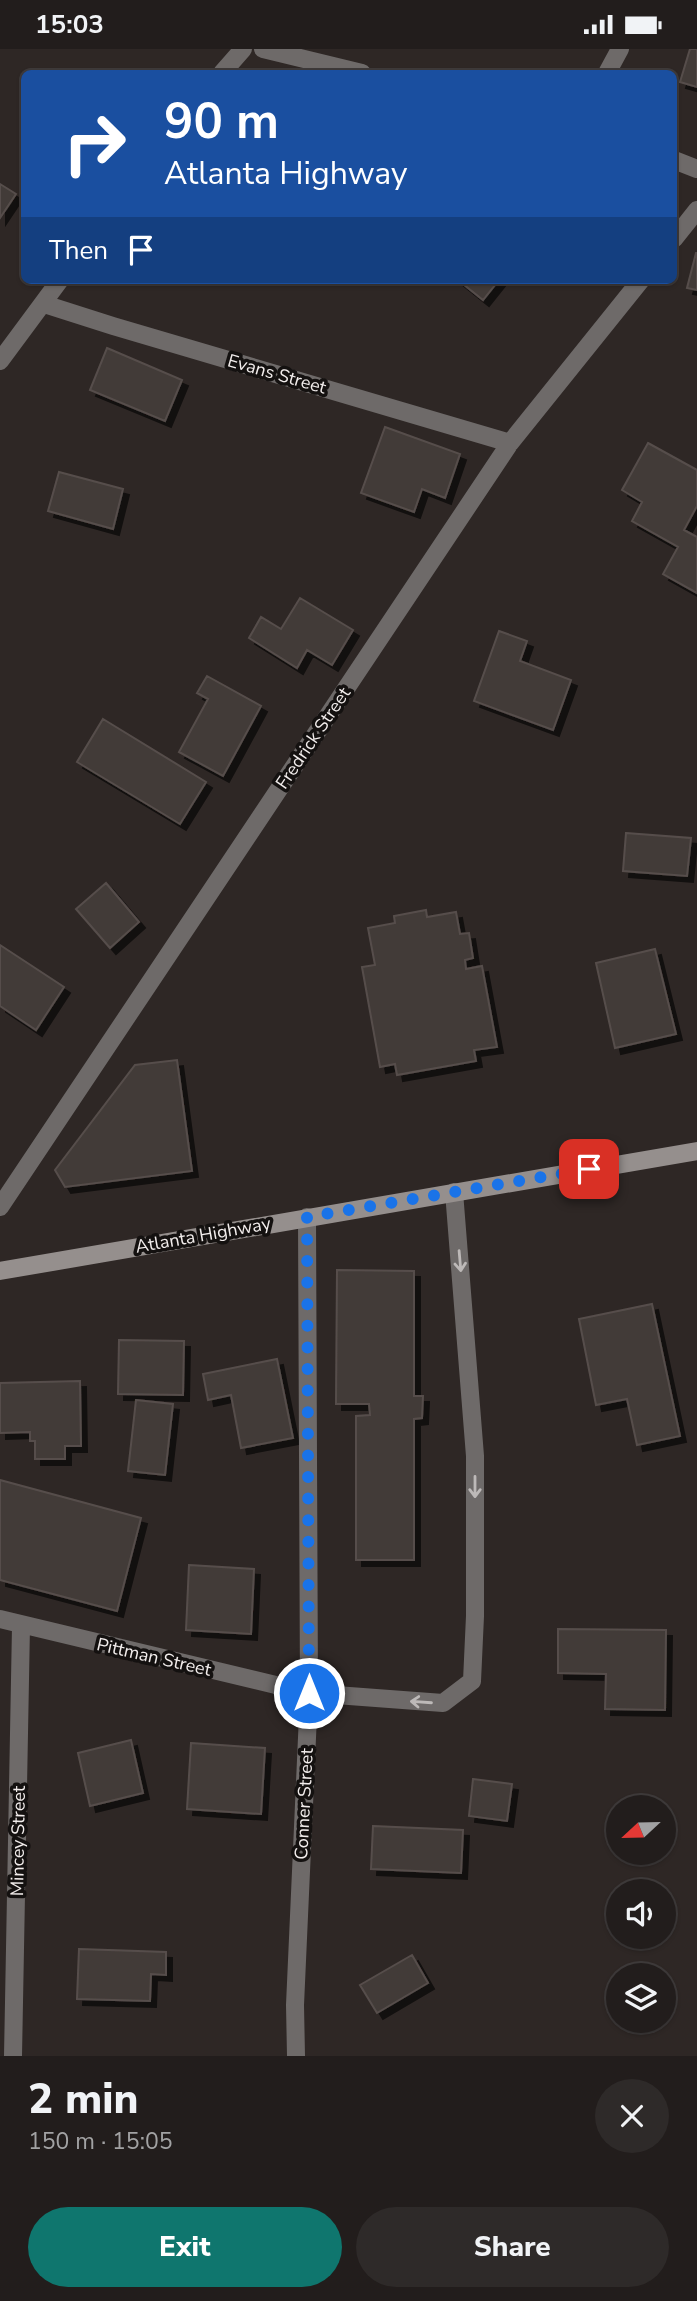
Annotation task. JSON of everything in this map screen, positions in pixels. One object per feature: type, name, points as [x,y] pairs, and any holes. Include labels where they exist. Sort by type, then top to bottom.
[{"type":"main road","name":"Atlanta Highway","points":[[0,1271],[697,1151]]},
{"type":"street","points":[[225,70],[243,49]]},
{"type":"street","points":[[263,49],[350,70]]},
{"type":"street","points":[[609,70],[620,49]]},
{"type":"street","points":[[677,161],[697,169]]},
{"type":"street","points":[[677,235],[697,210]]},
{"type":"street","points":[[0,361],[57,284]]},
{"type":"street","name":"Fredrick Street","points":[[0,1207],[510,443],[638,284]]},
{"type":"street","name":"Evans Street","points":[[44,303],[113,326],[510,443]]},
{"type":"street","name":"Pittman Street","points":[[0,1619],[309,1693],[443,1703],[472,1681],[475,1616],[475,1456],[454,1192]]},
{"type":"street","name":"Conner Street","points":[[296,2056],[295,2005],[309,1693],[307,1217]]},
{"type":"street","name":"Mincey Street","points":[[13,2056],[21,1626]]},
{"type":"building","points":[[690,49],[697,49],[697,87],[680,82]]},
{"type":"building","points":[[0,184],[16,194],[0,218]]},
{"type":"building","points":[[697,253],[697,290],[687,288]]},
{"type":"building","points":[[463,284],[496,284],[483,300]]},
{"type":"building","points":[[107,348],[182,380],[165,421],[90,390]]},
{"type":"building","points":[[385,427],[460,454],[445,498],[422,489],[414,512],[361,493]]},
{"type":"building","points":[[648,443],[697,470],[697,506],[684,530],[697,537],[697,593],[663,574],[678,547],[632,521],[642,502],[622,490]]},
{"type":"building","points":[[59,472],[123,489],[113,529],[48,511]]},
{"type":"building","points":[[300,598],[353,630],[332,665],[307,650],[297,668],[249,638],[261,617],[281,629]]},
{"type":"building","points":[[499,631],[527,641],[520,661],[571,680],[553,730],[474,701]]},
{"type":"building","points":[[207,676],[261,706],[223,776],[179,752],[208,699],[197,693]]},
{"type":"building","points":[[103,719],[206,782],[180,824],[77,762]]},
{"type":"building","points":[[626,833],[691,838],[687,876],[623,871]]},
{"type":"building","points":[[106,883],[139,922],[110,948],[76,909]]},
{"type":"building","points":[[426,910],[427,917],[456,912],[460,934],[469,933],[473,958],[465,960],[466,969],[482,966],[497,1047],[474,1050],[476,1061],[397,1075],[395,1064],[380,1067],[362,967],[375,965],[368,928],[395,923],[394,916]]},
{"type":"building","points":[[0,945],[64,987],[36,1030],[0,1006]]},
{"type":"building","points":[[655,949],[676,1034],[615,1048],[596,963]]},
{"type":"building","points":[[177,1060],[192,1171],[65,1187],[55,1170],[135,1065]]},
{"type":"building","points":[[337,1270],[414,1271],[414,1396],[423,1396],[422,1418],[414,1419],[414,1560],[356,1560],[356,1416],[370,1415],[369,1404],[336,1404]]},
{"type":"building","points":[[652,1304],[680,1436],[637,1445],[627,1399],[596,1405],[579,1319]]},
{"type":"building","points":[[119,1340],[184,1341],[183,1395],[118,1394]]},
{"type":"building","points":[[277,1359],[293,1438],[241,1448],[231,1395],[208,1400],[203,1374]]},
{"type":"building","points":[[80,1381],[81,1446],[65,1446],[65,1459],[35,1459],[35,1441],[30,1441],[30,1432],[0,1433],[0,1383]]},
{"type":"building","points":[[136,1400],[173,1404],[165,1475],[128,1471]]},
{"type":"building","points":[[0,1480],[141,1518],[117,1611],[0,1580]]},
{"type":"building","points":[[189,1565],[254,1569],[251,1634],[186,1630]]},
{"type":"building","points":[[558,1629],[666,1630],[665,1710],[605,1709],[606,1674],[558,1673]]},
{"type":"building","points":[[131,1740],[143,1793],[90,1806],[78,1753]]},
{"type":"building","points":[[191,1743],[265,1748],[261,1814],[187,1809]]},
{"type":"building","points":[[473,1779],[512,1784],[507,1821],[469,1816]]},
{"type":"building","points":[[373,1826],[463,1830],[461,1873],[371,1869]]},
{"type":"building","points":[[79,1949],[166,1952],[166,1975],[151,1974],[150,2001],[77,1999]]},
{"type":"building","points":[[412,1955],[428,1983],[377,2013],[360,1985]]},
{"type":"route","points":[[309,1693],[307,1217],[589,1169]]}]
